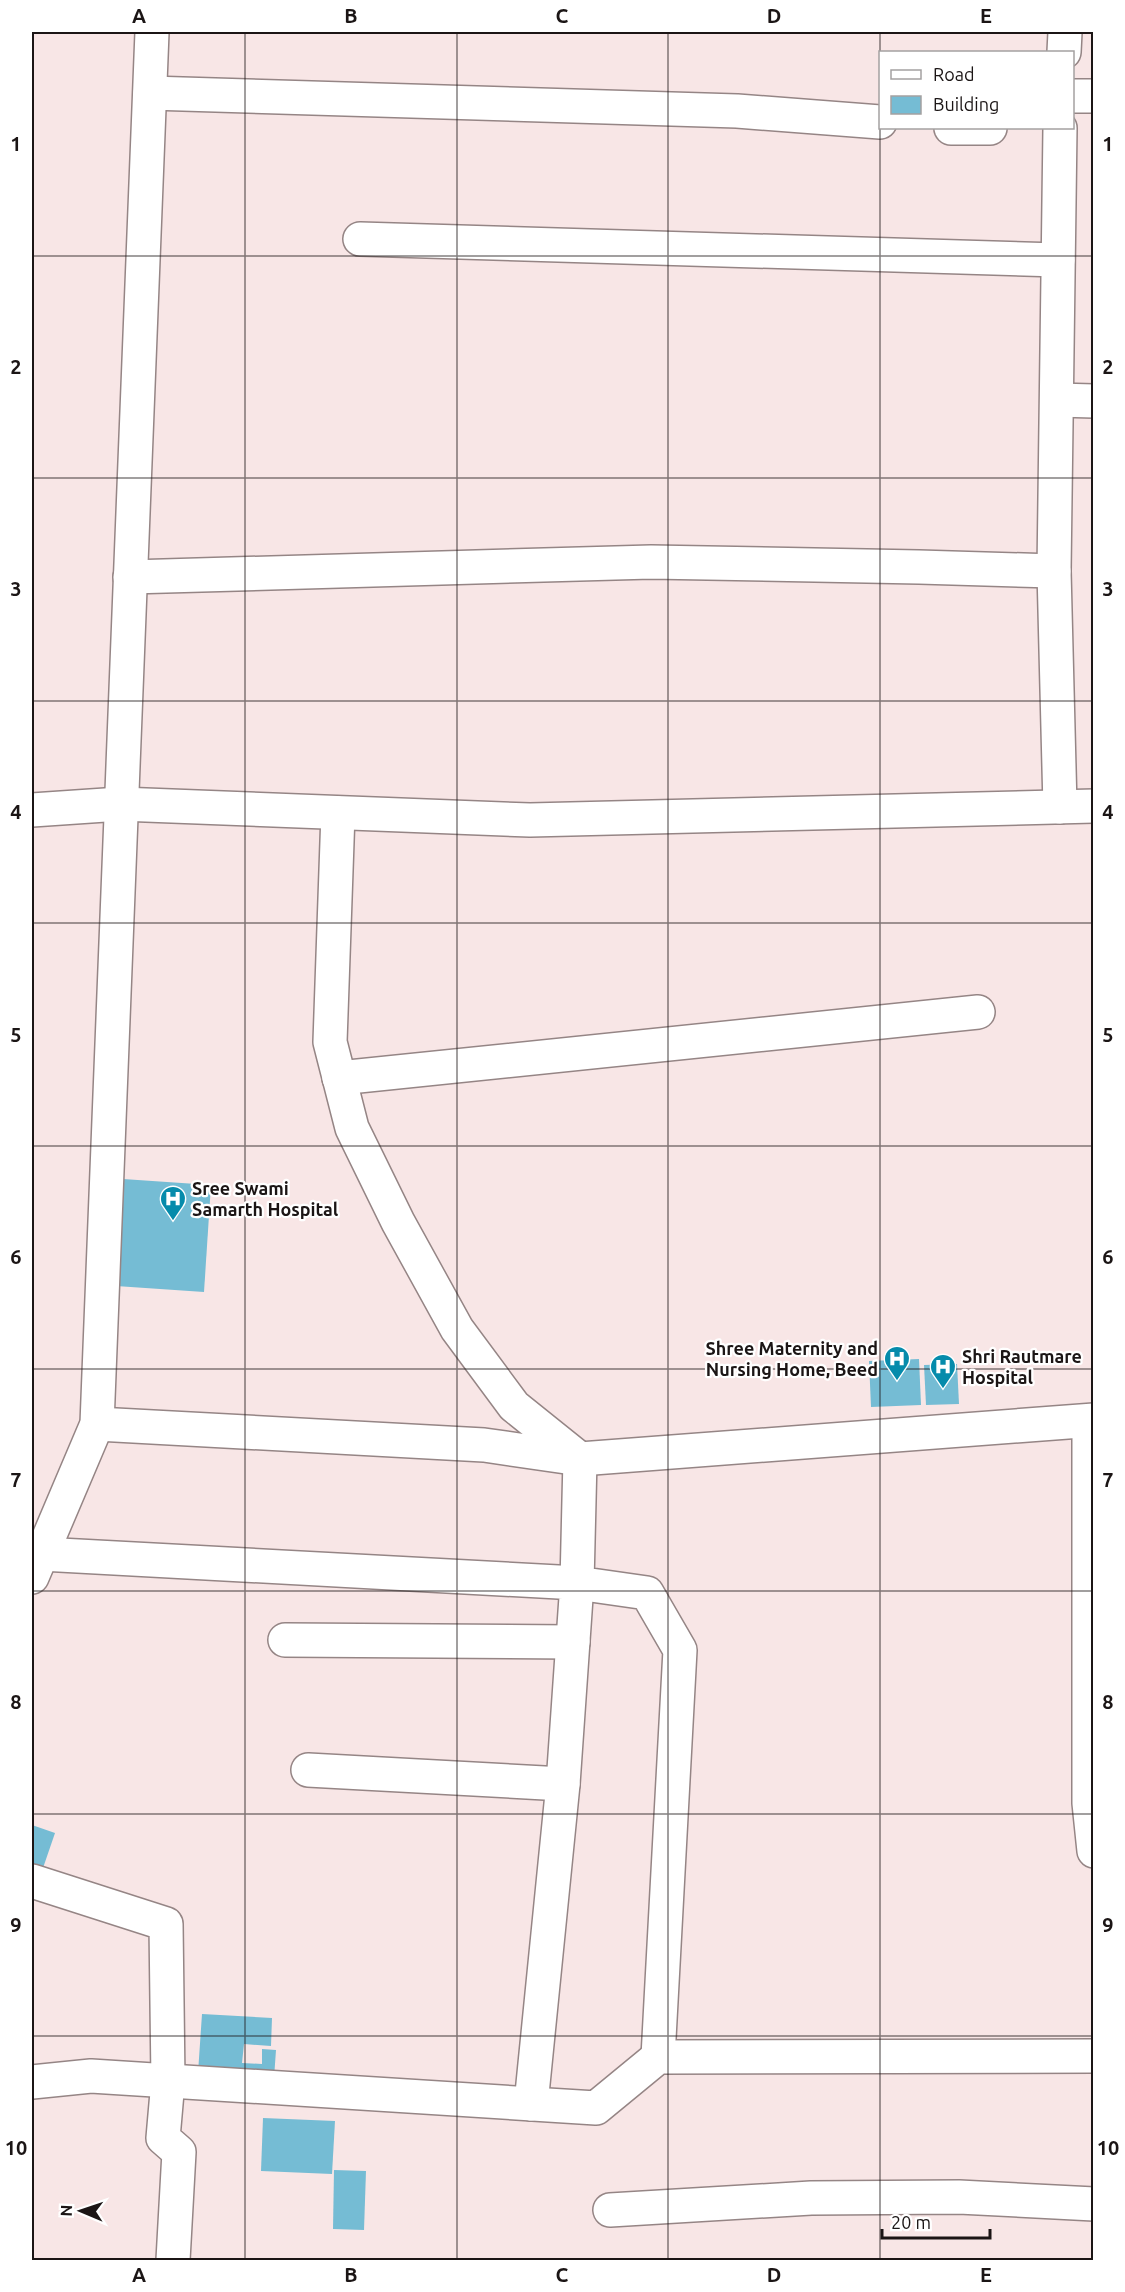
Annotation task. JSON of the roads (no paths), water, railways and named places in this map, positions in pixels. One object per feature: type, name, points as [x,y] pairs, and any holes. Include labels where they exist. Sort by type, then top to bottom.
[{"type":"street","points":[[152,32],[97,1424],[36,1566],[577,1583],[647,1593],[681,1650],[658,2057]]},
{"type":"street","points":[[1064,51],[1065,32]]},
{"type":"street","points":[[150,93],[737,111],[879,122]]},
{"type":"street","points":[[1074,96],[1094,96]]},
{"type":"street","points":[[1060,129],[1054,571],[1060,807]]},
{"type":"street","points":[[360,239],[1058,260]]},
{"type":"street","points":[[1057,400],[1094,401]]},
{"type":"street","points":[[130,577],[651,562],[1054,571]]},
{"type":"street","points":[[32,810],[120,804],[530,820],[1094,806]]},
{"type":"street","points":[[339,813],[330,1042],[352,1128],[398,1222],[457,1329],[514,1406],[580,1459]]},
{"type":"street","points":[[339,1078],[978,1012]]},
{"type":"street","points":[[97,1424],[484,1445],[580,1459],[1091,1420],[1089,1803],[1094,1851]]},
{"type":"street","points":[[531,2104],[563,1784],[577,1583],[580,1459]]},
{"type":"street","points":[[285,1640],[573,1642]]},
{"type":"street","points":[[308,1770],[563,1784]]},
{"type":"street","points":[[32,1881],[166,1924],[168,2081],[163,2138],[179,2152],[173,2260]]},
{"type":"street","points":[[32,2082],[92,2076],[596,2108],[658,2057],[1094,2056]]},
{"type":"street","points":[[610,2210],[822,2198],[959,2197],[1094,2204]]},
{"type":"place","name":"Sree Swami Samarth Hospital","points":[[173,1222]]},
{"type":"place","name":"Shree Maternity and Nursing Home, Beed","points":[[897,1382]]},
{"type":"place","name":"Shri Rautmare Hospital","points":[[943,1390]]}]
